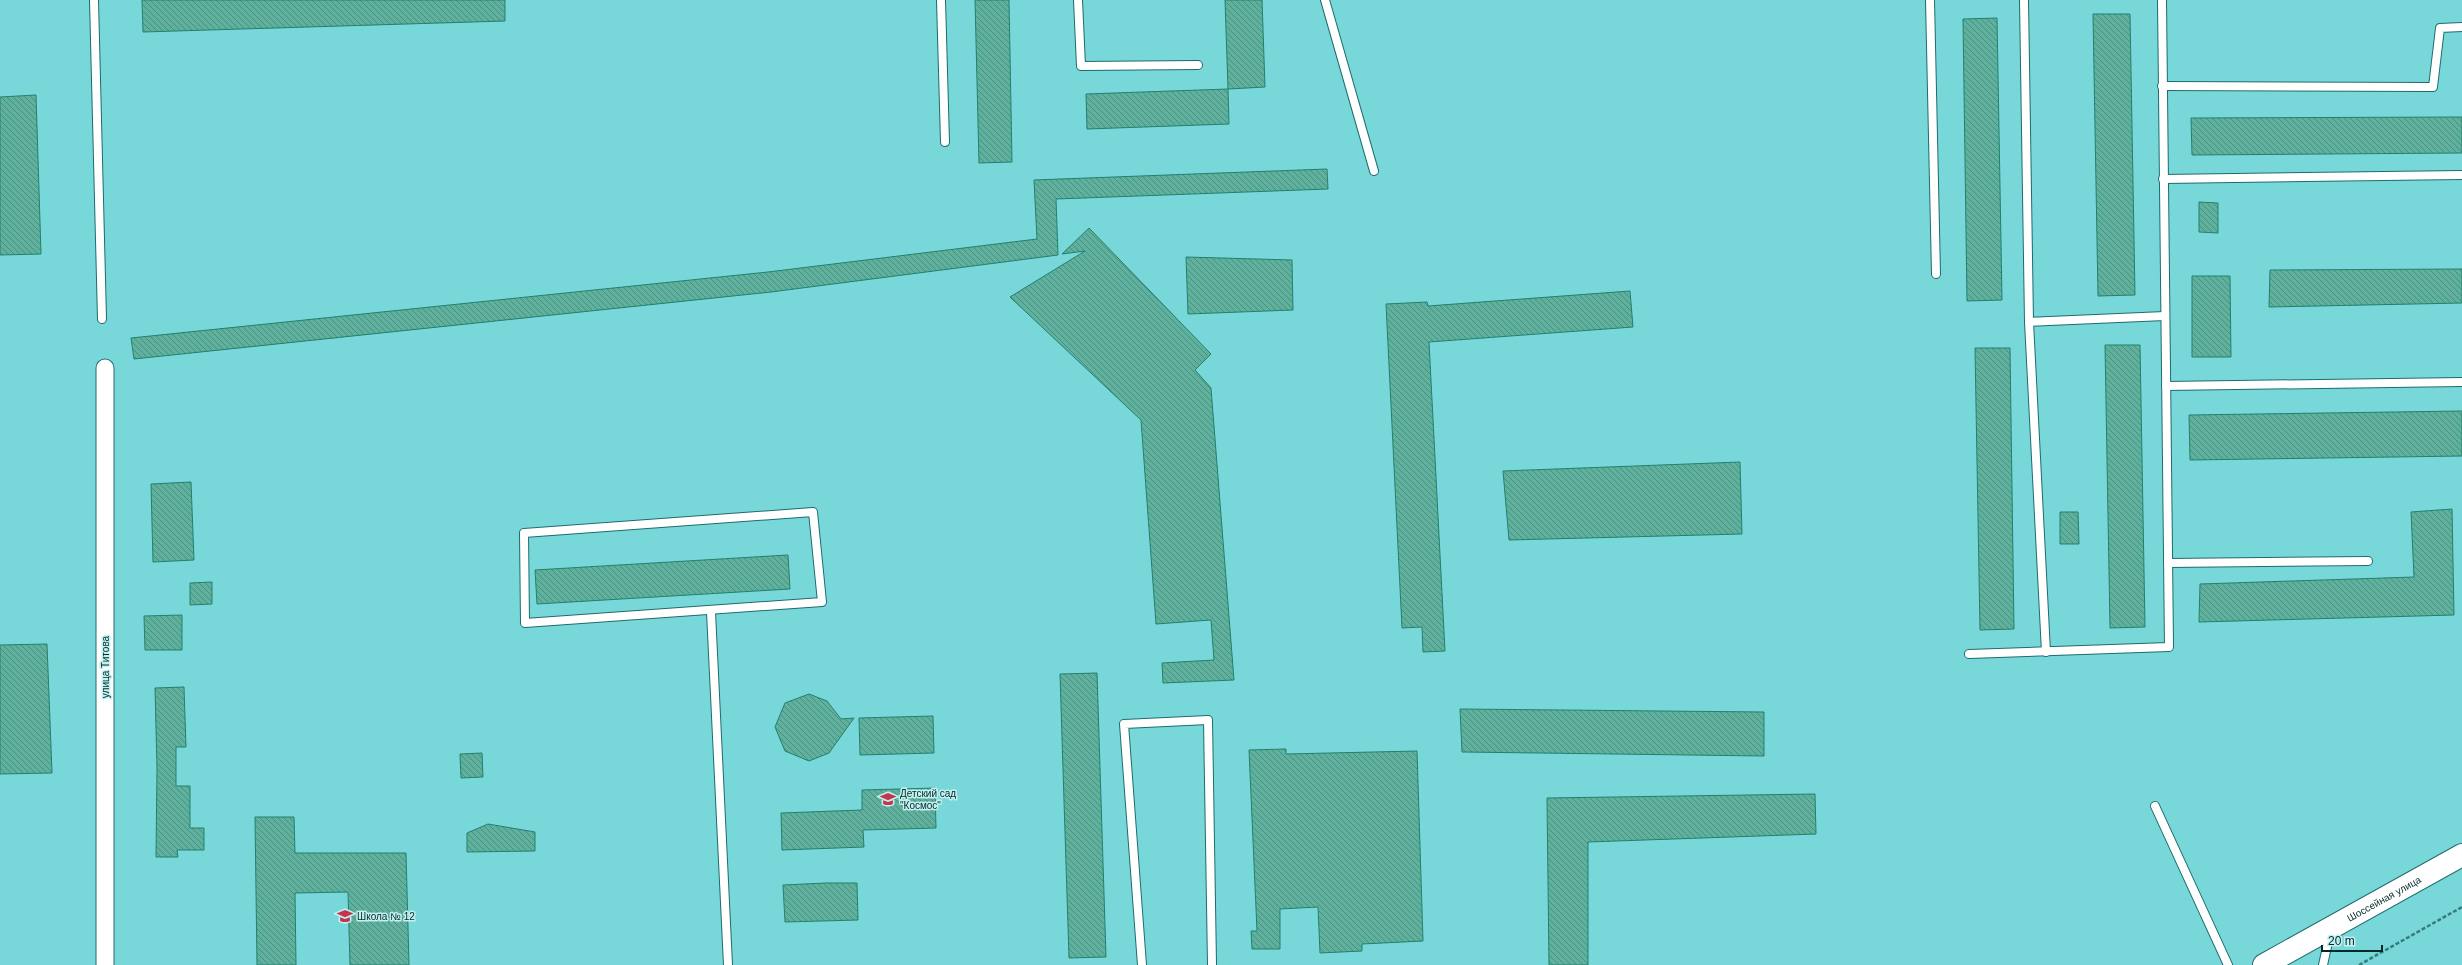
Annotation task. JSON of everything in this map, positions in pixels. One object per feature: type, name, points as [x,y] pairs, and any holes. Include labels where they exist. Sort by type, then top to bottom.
[{"type":"street","name":"улица Титова","points":[[105,368],[105,965]]},
{"type":"street","name":"Шоссейная улица","points":[[2264,965],[2462,855]]},
{"type":"lane","points":[[94,0],[102,319]]},
{"type":"lane","points":[[941,0],[945,142]]},
{"type":"lane","points":[[1078,0],[1081,66],[1198,65]]},
{"type":"lane","points":[[1325,0],[1374,170]]},
{"type":"lane","points":[[1930,0],[1936,274]]},
{"type":"lane","points":[[2024,0],[2030,322],[2046,652]]},
{"type":"lane","points":[[1968,654],[2169,647],[2164,316],[2162,0]]},
{"type":"lane","points":[[2162,86],[2433,87],[2440,28],[2462,27]]},
{"type":"lane","points":[[2163,179],[2462,175]]},
{"type":"lane","points":[[2030,322],[2164,316]]},
{"type":"lane","points":[[2166,386],[2462,382]]},
{"type":"lane","points":[[814,512],[822,602],[711,612],[525,623],[524,533],[814,512]]},
{"type":"lane","points":[[2168,563],[2368,561]]},
{"type":"lane","points":[[711,612],[728,965]]},
{"type":"lane","points":[[1142,965],[1124,724],[1208,720],[1209,965]]},
{"type":"lane","points":[[2155,806],[2228,965]]},
{"type":"lane","points":[[2323,965],[2331,928]]},
{"type":"path","points":[[2359,965],[2462,907]]},
{"type":"building","points":[[142,0],[505,0],[505,21],[143,32]]},
{"type":"building","points":[[975,0],[1009,0],[1012,162],[979,163]]},
{"type":"building","points":[[1225,0],[1262,0],[1265,87],[1228,89]]},
{"type":"building","points":[[2093,14],[2130,14],[2135,295],[2098,296]]},
{"type":"building","points":[[1997,18],[2002,300],[1967,301],[1963,19]]},
{"type":"building","points":[[1228,89],[1229,124],[1087,129],[1086,94]]},
{"type":"building","points":[[36,95],[41,254],[0,255],[0,97]]},
{"type":"building","points":[[2462,117],[2462,153],[2192,155],[2191,118]]},
{"type":"building","points":[[1327,169],[1328,189],[1056,199],[1058,255],[771,292],[134,359],[131,338],[768,272],[1037,239],[1034,180]]},
{"type":"building","points":[[2199,202],[2218,203],[2218,233],[2199,232]]},
{"type":"building","points":[[1089,228],[1211,354],[1195,370],[1211,388],[1234,680],[1163,683],[1162,663],[1214,660],[1211,620],[1156,624],[1141,420],[1010,297],[1085,251],[1062,254]]},
{"type":"building","points":[[1186,257],[1292,260],[1293,310],[1188,314]]},
{"type":"building","points":[[2462,269],[2462,303],[2269,307],[2270,270]]},
{"type":"building","points":[[2192,276],[2230,276],[2231,357],[2192,357]]},
{"type":"building","points":[[1630,291],[1633,327],[1429,342],[1445,651],[1423,652],[1422,627],[1402,628],[1386,304],[1427,302],[1428,306]]},
{"type":"building","points":[[2105,345],[2140,345],[2145,627],[2110,628]]},
{"type":"building","points":[[1975,348],[2010,348],[2014,629],[1980,630]]},
{"type":"building","points":[[2462,411],[2462,456],[2190,460],[2189,415]]},
{"type":"building","points":[[1740,462],[1742,534],[1509,540],[1503,471]]},
{"type":"building","points":[[191,482],[194,560],[153,562],[151,484]]},
{"type":"building","points":[[2452,509],[2454,615],[2199,622],[2200,584],[2414,577],[2411,512]]},
{"type":"building","points":[[2060,512],[2078,512],[2079,544],[2060,544]]},
{"type":"building","points":[[788,555],[790,589],[537,604],[535,570]]},
{"type":"building","points":[[212,582],[212,604],[190,605],[190,583]]},
{"type":"building","points":[[182,615],[182,650],[145,650],[144,616]]},
{"type":"building","points":[[47,644],[52,773],[0,774],[0,645]]},
{"type":"building","points":[[1097,673],[1106,957],[1069,958],[1060,674]]},
{"type":"building","points":[[184,687],[186,747],[176,747],[176,786],[190,786],[190,828],[204,828],[204,850],[177,850],[178,857],[156,857],[157,768],[155,688]]},
{"type":"building","points":[[809,694],[827,701],[841,719],[854,718],[829,753],[809,761],[785,751],[775,727],[785,703]]},
{"type":"building","points":[[1460,709],[1764,712],[1764,756],[1462,752]]},
{"type":"building","points":[[933,716],[934,753],[860,755],[859,718]]},
{"type":"building","points":[[1286,749],[1286,754],[1417,751],[1423,941],[1362,944],[1362,951],[1320,953],[1318,907],[1280,909],[1280,949],[1252,949],[1251,931],[1257,931],[1249,750]]},
{"type":"building","points":[[482,753],[483,777],[461,778],[460,754]]},
{"type":"building","points":[[935,788],[936,828],[863,830],[864,847],[782,850],[781,813],[862,810],[862,790]]},
{"type":"building","points":[[1815,794],[1816,834],[1588,842],[1588,965],[1549,965],[1547,798]]},
{"type":"building","points":[[255,817],[294,817],[295,853],[406,853],[409,965],[350,965],[348,892],[295,893],[296,965],[257,965]]},
{"type":"building","points":[[488,824],[535,832],[535,851],[467,852],[467,833]]},
{"type":"building","points":[[857,883],[858,920],[785,922],[783,885]]},
{"type":"place","name":"Детский сад \"Космос\"","points":[[888,799]]},
{"type":"place","name":"Школа № 12","points":[[345,916]]}]
